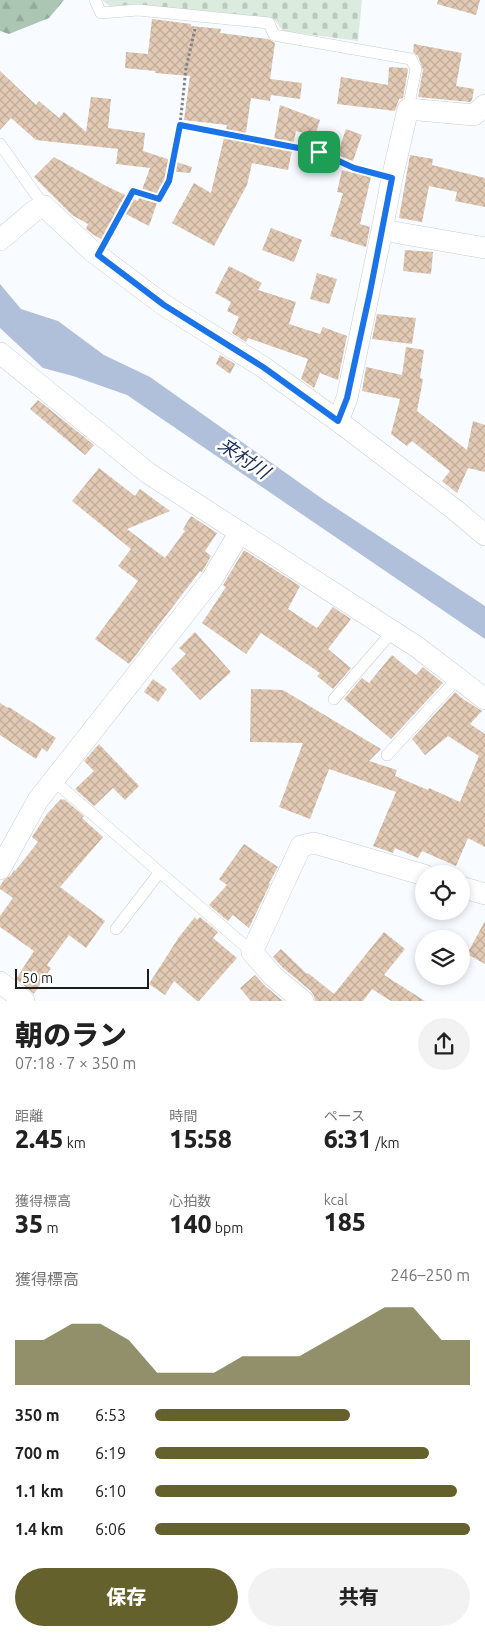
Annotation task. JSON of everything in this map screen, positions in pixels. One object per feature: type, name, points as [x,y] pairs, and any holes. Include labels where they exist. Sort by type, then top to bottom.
[{"type":"street","points":[[338,421],[347,398],[408,109],[474,115],[485,105]]},
{"type":"street","points":[[0,240],[39,208],[164,305],[263,367],[338,421],[454,509],[485,536]]},
{"type":"street","points":[[382,230],[485,248]]},
{"type":"street","points":[[0,353],[148,473],[418,647],[485,699]]},
{"type":"street","points":[[2,862],[38,800],[212,578],[240,532]]},
{"type":"street","points":[[303,1001],[273,976],[252,952],[300,846],[314,843],[415,872]]},
{"type":"street","points":[[470,890],[485,894]]},
{"type":"street","points":[[0,982],[23,1001]]},
{"type":"lane","points":[[95,0],[101,13],[138,10],[269,23],[274,35],[411,60],[416,69],[408,109]]},
{"type":"lane","points":[[0,144],[39,208]]},
{"type":"lane","points":[[334,699],[392,632]]},
{"type":"lane","points":[[387,755],[458,678]]},
{"type":"lane","points":[[53,780],[252,952]]},
{"type":"lane","points":[[116,929],[159,873]]},
{"type":"path","points":[[98,255],[133,191],[159,199],[169,181],[180,125],[186,68],[198,16]]},
{"type":"path","points":[[180,125],[319,152],[354,168],[392,178]]},
{"type":"green space","points":[[0,0],[64,0],[49,18],[9,34],[0,31]]},
{"type":"green space","points":[[102,0],[362,0],[358,41],[283,31],[273,18],[186,9],[110,6]]},
{"type":"water","name":"来村川","points":[[0,284],[21,309],[58,321],[104,355],[150,377],[324,500],[485,606],[485,639],[127,395],[73,376],[43,368],[0,328]]},
{"type":"building","points":[[438,0],[480,0],[476,15],[437,4]]},
{"type":"building","points":[[152,19],[221,29],[220,33],[268,39],[275,43],[270,79],[302,83],[300,99],[271,95],[270,101],[251,98],[245,139],[273,145],[280,105],[320,120],[315,136],[296,131],[288,170],[252,163],[247,185],[214,246],[172,223],[194,183],[211,193],[227,125],[184,120],[190,76],[125,68],[126,52],[148,54]]},
{"type":"building","points":[[414,44],[462,53],[456,86],[474,89],[470,102],[418,97],[423,70],[418,56],[413,52]]},
{"type":"building","points":[[389,67],[407,68],[408,70],[403,98],[399,99],[395,111],[337,104],[341,77],[388,85]]},
{"type":"building","points":[[0,71],[36,105],[39,101],[59,118],[64,112],[86,132],[91,97],[111,99],[108,128],[145,133],[143,151],[192,167],[190,173],[168,171],[149,226],[118,210],[103,240],[86,229],[88,224],[72,215],[34,177],[54,157],[106,186],[138,201],[150,168],[116,164],[118,149],[36,140],[11,118],[0,130]]},
{"type":"building","points":[[346,129],[362,135],[353,161],[337,155]]},
{"type":"building","points":[[410,155],[433,159],[432,165],[485,178],[485,207],[455,201],[457,192],[429,186],[422,222],[399,218]]},
{"type":"building","points":[[342,170],[371,177],[360,224],[370,227],[366,247],[330,236],[343,193],[337,192]]},
{"type":"building","points":[[271,228],[302,240],[294,262],[262,250]]},
{"type":"building","points":[[405,250],[433,252],[431,274],[403,271]]},
{"type":"building","points":[[229,266],[262,283],[258,290],[296,302],[289,324],[320,334],[323,327],[347,336],[338,380],[320,373],[314,388],[301,379],[308,359],[248,338],[246,342],[232,333],[239,317],[227,311],[231,302],[215,293]]},
{"type":"building","points":[[317,273],[337,279],[329,304],[310,299]]},
{"type":"building","points":[[377,314],[416,318],[412,344],[372,339]]},
{"type":"building","points":[[406,347],[424,350],[420,378],[423,379],[417,411],[467,450],[473,421],[485,425],[485,472],[468,468],[457,493],[442,481],[450,471],[412,441],[407,446],[391,434],[400,399],[362,391],[366,367],[402,375]]},
{"type":"building","points":[[220,355],[235,364],[230,374],[216,364]]},
{"type":"building","points":[[38,400],[94,445],[85,455],[30,409]]},
{"type":"building","points":[[99,468],[135,496],[140,489],[170,511],[127,529],[165,558],[185,531],[183,529],[191,516],[217,533],[205,551],[211,556],[202,572],[200,571],[129,664],[95,639],[138,581],[118,566],[131,549],[72,501]]},
{"type":"building","points":[[244,550],[300,586],[288,609],[317,628],[333,607],[351,619],[328,649],[351,668],[333,689],[317,676],[320,673],[261,633],[246,654],[202,623],[226,587],[223,585]]},
{"type":"building","points":[[195,632],[231,672],[200,700],[171,669],[186,654],[179,648]]},
{"type":"building","points":[[392,655],[416,675],[423,667],[443,683],[391,739],[344,699],[362,678],[369,683]]},
{"type":"building","points":[[153,679],[167,689],[158,702],[144,692]]},
{"type":"building","points":[[251,689],[283,690],[381,749],[369,761],[397,770],[395,776],[460,802],[479,756],[448,736],[425,755],[412,739],[455,692],[482,711],[470,724],[485,734],[485,847],[468,838],[456,865],[454,865],[422,851],[418,858],[395,848],[393,853],[373,846],[396,792],[329,769],[310,819],[279,807],[303,743],[250,742]]},
{"type":"building","points":[[0,703],[56,738],[47,752],[42,748],[36,759],[0,735]]},
{"type":"building","points":[[99,744],[139,786],[125,800],[113,788],[94,806],[75,789],[94,771],[84,761]]},
{"type":"building","points":[[61,799],[64,799],[84,816],[82,818],[103,837],[60,887],[105,921],[86,948],[69,935],[47,965],[51,968],[34,994],[16,979],[34,951],[0,927],[0,916],[13,898],[0,889],[0,886],[15,871],[38,842],[32,837],[47,814]]},
{"type":"building","points":[[244,844],[278,867],[249,928],[233,915],[228,921],[209,905],[227,885],[219,879]]},
{"type":"building","points":[[195,917],[197,920],[200,917],[218,932],[213,938],[237,958],[199,1001],[174,981],[165,995],[149,984],[179,937]]},
{"type":"building","points":[[485,921],[485,964],[470,956],[470,948]]},
{"type":"building","points":[[384,932],[405,949],[384,975],[425,1001],[391,1001],[372,989],[363,1001],[315,1001],[311,991],[273,957],[281,949],[307,974],[334,994]]},
{"type":"building","points":[[255,975],[283,1001],[251,1001],[240,988]]},
{"type":"route","points":[[180,125],[319,152],[354,168],[392,178],[347,398],[338,421],[263,367],[164,305],[98,255],[133,191],[159,199],[169,181],[180,125]]}]
